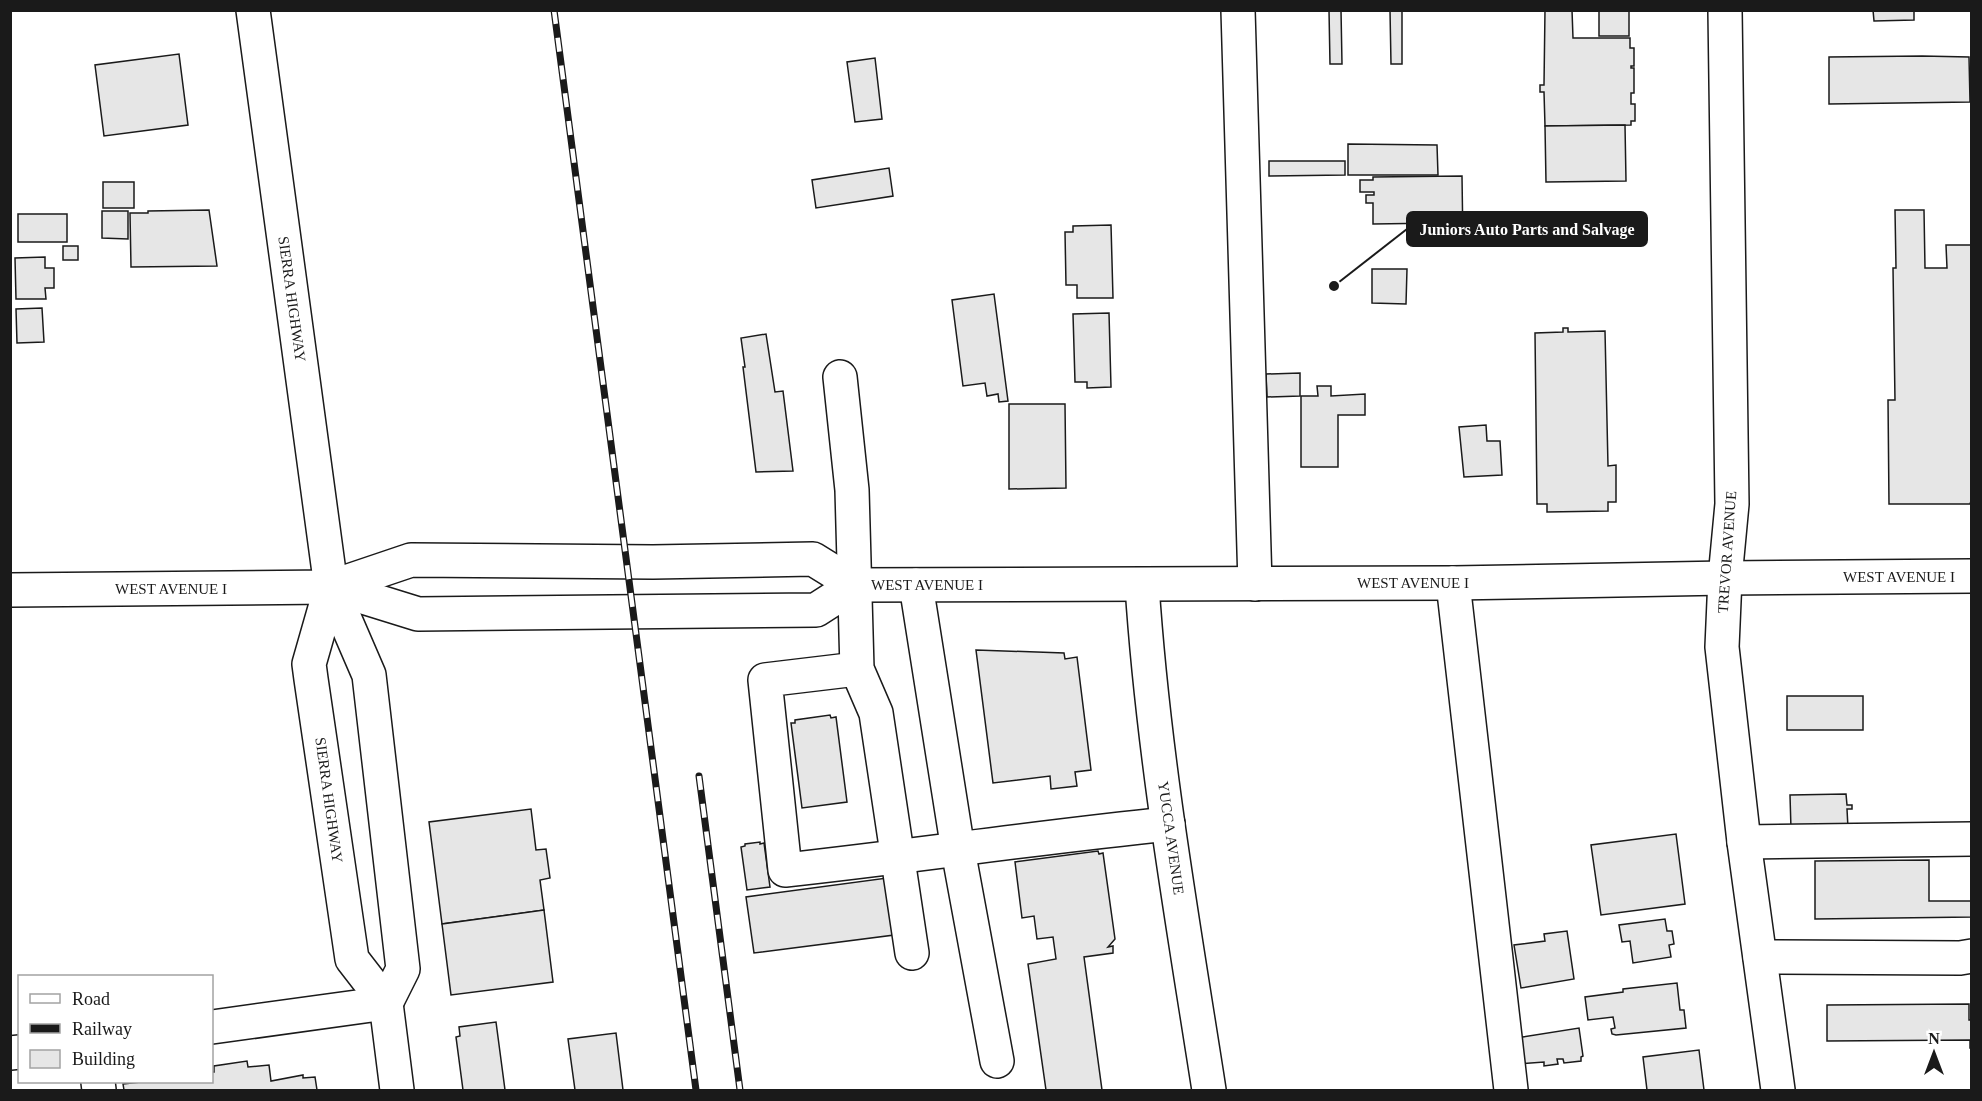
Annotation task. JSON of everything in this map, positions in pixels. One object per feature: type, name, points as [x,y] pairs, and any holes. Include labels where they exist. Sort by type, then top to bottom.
[{"type":"main road","name":"SIERRA HIGHWAY","points":[[253,10],[331,587],[369,675],[403,969],[386,1003],[352,959],[309,664],[331,587]]},
{"type":"main road","points":[[1238,10],[1255,584]]},
{"type":"main road","name":"TREVOR AVENUE","points":[[1725,10],[1732,504],[1725,578],[1722,647],[1744,842],[1778,1090]]},
{"type":"main road","points":[[840,377],[852,490],[857,669],[876,713],[912,953]]},
{"type":"main road","name":"WEST AVENUE I","points":[[331,587],[411,560],[653,562],[813,559],[855,585],[1452,583],[1971,576]]},
{"type":"main road","points":[[1452,583],[1511,1090]]},
{"type":"main road","name":"WEST AVENUE I","points":[[10,590],[331,587],[418,614],[816,610],[855,585]]},
{"type":"main road","points":[[916,585],[958,850],[997,1060]]},
{"type":"main road","name":"YUCCA AVENUE","points":[[1142,585],[1146,655],[1168,824],[1209,1090]]},
{"type":"main road","points":[[857,669],[765,680],[785,870],[1168,824]]},
{"type":"main road","points":[[1744,842],[1971,839]]},
{"type":"main road","points":[[1760,957],[1960,958],[1971,956]]},
{"type":"main road","points":[[213,1027],[386,1003],[397,1090]]},
{"type":"building","points":[[1329,10],[1341,10],[1342,64],[1330,64]]},
{"type":"building","points":[[1390,10],[1402,10],[1402,64],[1391,64]]},
{"type":"building","points":[[1545,10],[1572,10],[1573,38],[1630,38],[1630,48],[1634,48],[1634,66],[1631,68],[1634,68],[1634,93],[1631,93],[1631,104],[1635,104],[1635,121],[1631,121],[1631,125],[1545,126],[1544,92],[1540,92],[1540,85],[1544,85]]},
{"type":"building","points":[[1599,10],[1629,10],[1629,36],[1599,36]]},
{"type":"building","points":[[1873,10],[1914,10],[1914,20],[1874,21]]},
{"type":"building","points":[[179,54],[188,125],[104,136],[95,65]]},
{"type":"building","points":[[1829,57],[1969,57],[1970,102],[1829,104]]},
{"type":"building","points":[[875,58],[882,119],[855,122],[847,62]]},
{"type":"building","points":[[1625,125],[1626,181],[1546,182],[1545,126]]},
{"type":"building","points":[[1348,144],[1437,145],[1438,175],[1348,175]]},
{"type":"building","points":[[1269,161],[1345,161],[1345,175],[1269,176]]},
{"type":"building","points":[[889,168],[893,196],[816,208],[812,180]]},
{"type":"building","points":[[1462,176],[1463,245],[1440,245],[1440,223],[1373,224],[1373,203],[1366,203],[1366,195],[1374,195],[1374,192],[1360,192],[1360,180],[1373,180],[1373,177]]},
{"type":"building","points":[[103,182],[134,182],[134,208],[103,208]]},
{"type":"building","points":[[209,210],[217,266],[131,267],[130,213]]},
{"type":"building","points":[[1895,210],[1924,210],[1925,268],[1947,268],[1946,245],[1972,245],[1972,498],[1970,504],[1889,504],[1888,400],[1895,400],[1893,268],[1896,268]]},
{"type":"building","points":[[102,211],[128,211],[128,239],[102,238]]},
{"type":"building","points":[[18,214],[67,214],[67,242],[18,242]]},
{"type":"building","points":[[1111,225],[1113,298],[1077,298],[1077,285],[1066,285],[1065,232],[1073,232],[1073,226]]},
{"type":"building","points":[[63,246],[78,246],[78,260],[63,260]]},
{"type":"building","points":[[45,257],[45,268],[54,268],[54,288],[45,288],[46,299],[16,299],[15,258]]},
{"type":"building","points":[[1372,269],[1407,269],[1406,304],[1372,303]]},
{"type":"building","points":[[994,294],[1008,401],[999,402],[998,394],[987,396],[985,383],[963,386],[952,300]]},
{"type":"building","points":[[42,308],[44,342],[17,343],[16,309]]},
{"type":"building","points":[[1109,313],[1111,387],[1087,388],[1087,382],[1075,382],[1073,314]]},
{"type":"building","points":[[1563,328],[1568,328],[1568,332],[1605,331],[1608,466],[1616,465],[1616,502],[1608,502],[1608,511],[1547,512],[1547,504],[1537,504],[1535,333],[1563,332]]},
{"type":"building","points":[[766,334],[775,392],[783,391],[793,471],[756,472],[741,338]]},
{"type":"building","points":[[1300,373],[1300,396],[1267,397],[1266,374]]},
{"type":"building","points":[[1317,386],[1331,386],[1331,396],[1365,394],[1365,415],[1338,415],[1338,467],[1301,467],[1301,396],[1318,396]]},
{"type":"building","points":[[1009,404],[1065,404],[1066,488],[1009,489]]},
{"type":"building","points":[[1486,425],[1487,441],[1500,441],[1502,475],[1464,477],[1459,427]]},
{"type":"building","points":[[976,650],[1064,653],[1065,659],[1077,657],[1091,770],[1075,772],[1077,786],[1051,789],[1050,776],[993,783]]},
{"type":"building","points":[[1787,696],[1863,696],[1863,730],[1787,730]]},
{"type":"building","points":[[830,715],[831,718],[836,717],[847,802],[802,808],[791,723],[795,723],[795,720]]},
{"type":"building","points":[[1846,794],[1847,805],[1852,805],[1852,809],[1847,809],[1848,828],[1791,829],[1790,795]]},
{"type":"building","points":[[531,809],[536,850],[546,849],[550,878],[540,880],[544,910],[442,924],[429,822]]},
{"type":"building","points":[[1676,834],[1685,904],[1601,915],[1591,845]]},
{"type":"building","points":[[760,842],[760,844],[764,843],[770,887],[747,890],[741,847],[745,844]]},
{"type":"building","points":[[1098,851],[1099,854],[1103,853],[1115,939],[1108,947],[1113,946],[1113,953],[1084,957],[1102,1090],[1046,1090],[1028,964],[1056,959],[1053,937],[1037,939],[1034,916],[1022,918],[1015,862]]},
{"type":"building","points":[[1929,860],[1929,901],[1972,901],[1972,917],[1815,919],[1815,861]]},
{"type":"building","points":[[887,878],[894,935],[754,953],[746,897]]},
{"type":"building","points":[[544,910],[553,982],[451,995],[442,924]]},
{"type":"building","points":[[1665,919],[1667,931],[1672,931],[1674,944],[1669,945],[1671,957],[1633,963],[1630,941],[1622,942],[1619,925]]},
{"type":"building","points":[[1567,931],[1574,979],[1521,988],[1514,945],[1545,941],[1544,934]]},
{"type":"building","points":[[1677,983],[1680,1010],[1684,1010],[1686,1028],[1616,1035],[1612,1034],[1611,1029],[1615,1028],[1613,1017],[1588,1020],[1585,997],[1623,992],[1623,989]]},
{"type":"building","points":[[1969,1004],[1969,1020],[1972,1020],[1972,1048],[1970,1048],[1970,1040],[1827,1041],[1827,1005]]},
{"type":"building","points":[[496,1022],[505,1090],[463,1090],[456,1037],[460,1036],[459,1027]]},
{"type":"building","points":[[1579,1028],[1583,1056],[1581,1061],[1564,1063],[1563,1059],[1557,1059],[1558,1064],[1544,1066],[1544,1062],[1519,1064],[1516,1038]]},
{"type":"building","points":[[616,1033],[623,1090],[575,1090],[568,1039]]},
{"type":"building","points":[[1699,1050],[1704,1090],[1647,1090],[1643,1057]]},
{"type":"building","points":[[247,1061],[248,1067],[269,1065],[271,1081],[303,1075],[303,1078],[315,1077],[317,1090],[124,1090],[123,1084],[132,1083],[213,1083],[214,1066]]},
{"type":"railway","points":[[554,10],[696,1090]]},
{"type":"railway","points":[[699,776],[740,1090]]},
{"type":"place","name":"Juniors Auto Parts and Salvage","points":[[1334,286]]}]
